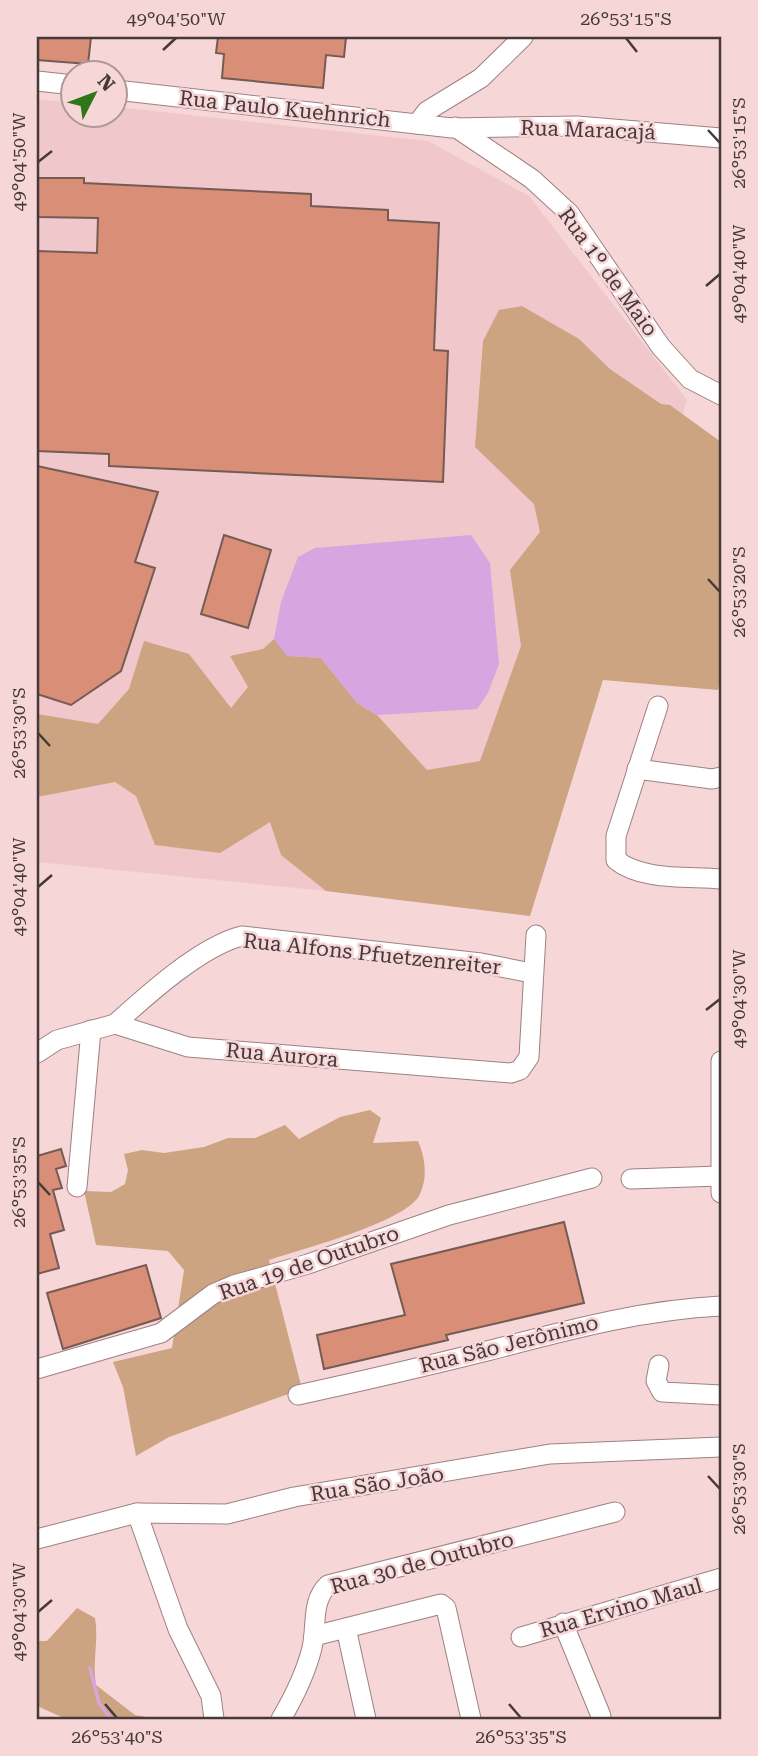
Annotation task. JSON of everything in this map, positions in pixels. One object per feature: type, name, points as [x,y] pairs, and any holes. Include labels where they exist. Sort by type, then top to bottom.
[{"type":"street","points":[[417,124],[427,111],[481,78],[523,37]]},
{"type":"street","points":[[37,81],[60,83]]},
{"type":"street","name":"Rua Paulo Kuehnrich","points":[[130,92],[455,127]]},
{"type":"street","name":"Rua Maracajá","points":[[455,127],[577,126],[721,138]]},
{"type":"street","name":"Rua 1º de Maio","points":[[455,127],[531,179],[569,213],[661,347],[690,379],[721,395]]},
{"type":"street","points":[[658,706],[616,836],[616,860],[626,867],[645,873],[721,879]]},
{"type":"street","points":[[637,769],[712,779],[721,777]]},
{"type":"street","points":[[531,973],[536,935]]},
{"type":"street","name":"Rua Alfons Pfuetzenreiter","points":[[116,1024],[161,981],[225,940],[242,936],[481,963],[531,973]]},
{"type":"street","name":"Rua Aurora","points":[[116,1024],[188,1046],[511,1073],[520,1070],[528,1057],[531,973]]},
{"type":"street","points":[[37,1053],[57,1040],[116,1024]]},
{"type":"street","points":[[77,1187],[91,1030]]},
{"type":"street","points":[[631,1179],[721,1184],[721,1061]]},
{"type":"street","name":"Rua 19 de Outubro","points":[[37,1370],[161,1333],[213,1294],[234,1285],[308,1264],[449,1215],[592,1178]]},
{"type":"street","name":"Rua São Jerônimo","points":[[298,1395],[458,1358],[587,1323],[648,1312],[721,1306]]},
{"type":"street","points":[[659,1365],[656,1381],[662,1392],[721,1395]]},
{"type":"street","name":"Rua São João","points":[[37,1539],[137,1513],[228,1514],[294,1497],[550,1454],[721,1447]]},
{"type":"street","name":"Rua 30 de Outubro","points":[[281,1719],[299,1684],[314,1636],[316,1605],[321,1592],[328,1585],[615,1512]]},
{"type":"street","points":[[137,1513],[178,1629],[211,1696],[214,1719]]},
{"type":"street","name":"Rua Ervino Maul","points":[[521,1637],[721,1578]]},
{"type":"street","points":[[314,1636],[440,1604],[446,1608],[471,1719]]},
{"type":"street","points":[[563,1623],[601,1716]]},
{"type":"street","points":[[346,1628],[366,1719]]},
{"type":"shaded area","points":[[37,99],[60,102],[60,130],[130,130],[130,109],[428,141],[529,196],[687,400],[530,916],[326,891],[37,862]]},
{"type":"shaded area","points":[[522,306],[579,339],[610,369],[661,404],[670,405],[721,442],[721,673],[718,690],[603,680],[530,916],[326,891],[281,855],[270,822],[220,853],[155,845],[136,796],[115,782],[37,797],[37,714],[98,724],[129,689],[144,641],[189,654],[231,708],[248,687],[230,656],[263,649],[274,639],[292,656],[321,658],[357,703],[377,715],[427,770],[480,761],[521,646],[510,570],[540,532],[534,504],[475,447],[483,341],[499,310]]},
{"type":"shaded area","points":[[471,535],[490,563],[499,664],[488,693],[477,709],[377,715],[357,703],[321,658],[287,656],[274,639],[281,602],[298,557],[315,548]]},
{"type":"shaded area","points":[[370,1110],[381,1118],[373,1143],[418,1141],[425,1167],[424,1181],[420,1194],[396,1215],[328,1242],[269,1260],[302,1389],[169,1437],[136,1456],[123,1387],[113,1362],[172,1348],[184,1270],[168,1251],[96,1245],[84,1191],[111,1192],[125,1184],[128,1170],[124,1154],[142,1150],[164,1153],[204,1147],[228,1138],[255,1138],[285,1125],[299,1139],[340,1117]]},
{"type":"shaded area","points":[[77,1608],[95,1618],[96,1685],[135,1715],[158,1719],[66,1719],[37,1706],[37,1641],[47,1641]]},
{"type":"building","points":[[37,37],[91,37],[88,60],[37,60]]},
{"type":"building","points":[[218,37],[346,37],[344,57],[326,55],[323,88],[222,78],[224,54],[216,53]]},
{"type":"building","points":[[37,178],[84,178],[84,183],[311,194],[311,206],[388,210],[388,220],[439,223],[434,350],[448,351],[443,482],[109,466],[109,454],[37,451],[37,251],[97,253],[98,218],[37,217]]},
{"type":"building","points":[[37,466],[158,492],[135,562],[155,568],[121,671],[71,705],[37,694]]},
{"type":"building","points":[[224,535],[271,550],[248,628],[201,614]]},
{"type":"building","points":[[61,1149],[66,1166],[56,1169],[62,1188],[53,1190],[64,1230],[50,1234],[59,1268],[37,1274],[37,1156]]},
{"type":"building","points":[[564,1222],[584,1303],[446,1335],[448,1340],[324,1369],[317,1335],[405,1315],[391,1264]]},
{"type":"building","points":[[146,1265],[161,1318],[63,1349],[47,1293]]},
{"type":"waterway","points":[[90,1668],[99,1703],[111,1719]]}]
